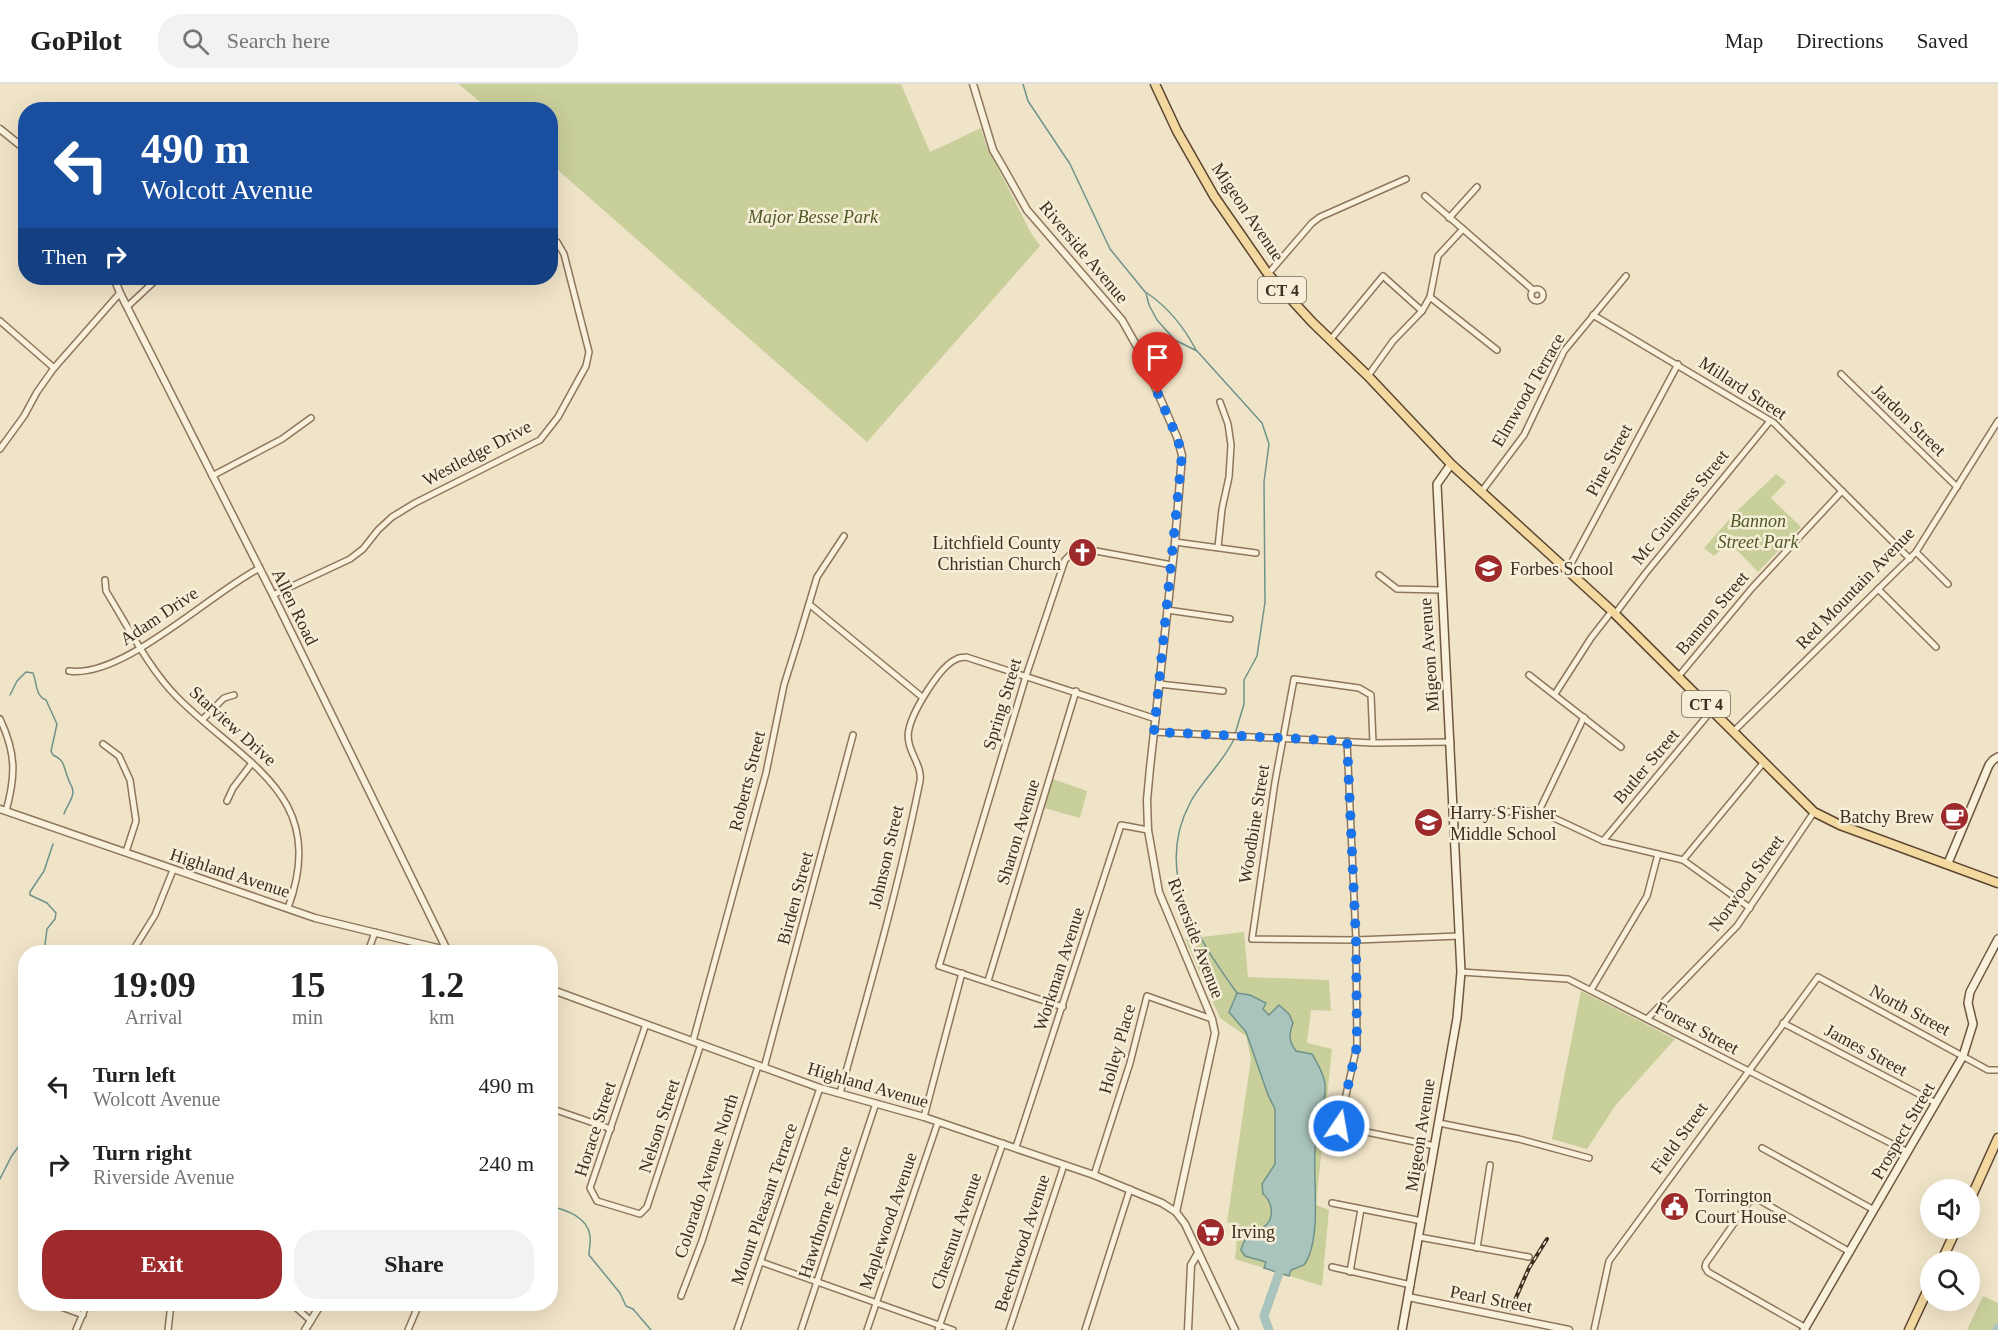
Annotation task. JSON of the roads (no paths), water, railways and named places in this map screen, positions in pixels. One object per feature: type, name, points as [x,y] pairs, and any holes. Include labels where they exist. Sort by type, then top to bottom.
[{"type":"main road","name":"Migeon Avenue","points":[[1155,84],[1177,131],[1213,193],[1268,274],[1311,322],[1368,376],[1451,464],[1437,484],[1461,972],[1457,1018],[1402,1330]]},
{"type":"main road","name":"CT 4","points":[[1451,464],[1614,612],[1814,812],[1840,825],[1998,883]]},
{"type":"main road","points":[[1948,863],[1988,768],[1996,758]]},
{"type":"main road","name":"Prospect Street","points":[[1805,1329],[1963,1056],[1973,1024],[1968,1003],[1970,992],[1998,939]]},
{"type":"main road","points":[[1979,1179],[1998,1138]]},
{"type":"main road","points":[[1909,1330],[1920,1306]]},
{"type":"street","name":"Riverside Avenue","points":[[974,84],[993,150],[1027,210],[1122,320],[1140,352],[1177,437],[1182,455],[1147,800],[1148,830],[1159,892],[1212,1018],[1215,1033],[1176,1212]]},
{"type":"street","points":[[0,129],[18,144]]},
{"type":"street","points":[[1268,274],[1312,223],[1320,217],[1406,179]]},
{"type":"street","points":[[1449,218],[1477,187]]},
{"type":"street","points":[[1425,196],[1533,290]]},
{"type":"street","points":[[1368,376],[1393,341],[1422,311],[1430,297],[1438,256],[1463,229]]},
{"type":"street","name":"Westledge Drive","points":[[273,595],[350,559],[363,549],[392,517],[540,440],[550,430],[586,366],[589,352],[564,254],[558,244]]},
{"type":"street","points":[[1331,339],[1383,276],[1422,311]]},
{"type":"street","name":"Elmwood Terrace","points":[[1482,491],[1524,435],[1561,356],[1626,276]]},
{"type":"street","name":"Allen Road","points":[[117,285],[260,568],[442,945]]},
{"type":"street","points":[[128,306],[150,285]]},
{"type":"street","points":[[0,449],[54,368],[120,293]]},
{"type":"street","points":[[1430,297],[1497,350]]},
{"type":"street","name":"Millard Street","points":[[1593,315],[1770,421],[1910,558]]},
{"type":"street","points":[[0,321],[54,368]]},
{"type":"street","name":"Pine Street","points":[[1567,571],[1678,364]]},
{"type":"street","name":"Jardon Street","points":[[1841,374],[1957,487]]},
{"type":"street","points":[[1218,547],[1222,509],[1229,477],[1231,445],[1228,424],[1220,402]]},
{"type":"street","points":[[212,476],[282,440],[311,418]]},
{"type":"street","name":"Mc Guinness Street","points":[[1555,694],[1591,638],[1770,421]]},
{"type":"street","name":"Red Mountain Avenue","points":[[1734,731],[1916,552],[1998,421]]},
{"type":"street","name":"Bannon Street","points":[[1678,677],[1752,588],[1842,491]]},
{"type":"street","name":"Roberts Street","points":[[693,1041],[766,772],[784,685],[817,577],[844,536]]},
{"type":"street","points":[[1174,542],[1256,553]]},
{"type":"street","name":"Spring Street","points":[[962,973],[939,966],[1026,676],[1065,560],[1074,551],[1085,549],[1172,566]]},
{"type":"street","points":[[1916,552],[1948,584]]},
{"type":"street","name":"Adam Drive","points":[[69,671],[90,672],[117,661],[182,622],[240,578],[260,568]]},
{"type":"street","points":[[1379,575],[1397,589],[1441,590]]},
{"type":"street","name":"Starview Drive","points":[[105,580],[105,591],[160,677],[177,697],[276,786],[287,803],[300,858],[295,889],[288,908]]},
{"type":"street","points":[[1878,590],[1936,647]]},
{"type":"street","points":[[809,604],[922,697]]},
{"type":"street","points":[[1167,610],[1230,619]]},
{"type":"street","name":"Johnson Street","points":[[840,1093],[881,944],[921,777],[909,743],[908,731],[922,697],[956,659],[966,657],[1026,676]]},
{"type":"street","points":[[1529,675],[1621,747]]},
{"type":"street","points":[[1026,676],[1156,718]]},
{"type":"street","name":"Woodbine Street","points":[[1356,940],[1252,939],[1294,679],[1359,688],[1371,695],[1373,743]]},
{"type":"street","points":[[1159,684],[1223,691]]},
{"type":"street","name":"Sharon Avenue","points":[[988,981],[1076,691]]},
{"type":"street","points":[[203,719],[224,698],[234,695]]},
{"type":"street","name":"Butler Street","points":[[1603,841],[1712,710]]},
{"type":"street","points":[[1539,812],[1584,717]]},
{"type":"street","points":[[0,719],[9,740],[14,773],[3,810]]},
{"type":"street","points":[[1154,732],[1373,743],[1450,742]]},
{"type":"street","name":"Birden Street","points":[[761,1067],[854,735]]},
{"type":"street","points":[[1339,1126],[1357,1046],[1356,940],[1347,741]]},
{"type":"street","points":[[103,744],[119,756],[130,780],[136,822],[126,852]]},
{"type":"street","points":[[1683,860],[1764,762]]},
{"type":"street","points":[[227,801],[233,788],[252,763]]},
{"type":"street","name":"Highland Avenue","points":[[3,810],[315,918],[423,945]]},
{"type":"street","points":[[1454,813],[1539,812],[1603,841],[1683,860],[1750,908]]},
{"type":"street","name":"Norwood Street","points":[[1647,1020],[1737,926],[1814,812]]},
{"type":"street","name":"Workman Avenue","points":[[1016,1147],[1121,825],[1148,830]]},
{"type":"street","points":[[1591,990],[1647,896],[1658,854]]},
{"type":"street","points":[[136,945],[155,915],[173,870]]},
{"type":"street","points":[[370,945],[375,932]]},
{"type":"street","points":[[1356,940],[1460,936]]},
{"type":"street","name":"Forest Street","points":[[1461,972],[1568,979],[1908,1152]]},
{"type":"street","points":[[924,1117],[962,973],[1063,1007]]},
{"type":"street","name":"North Street","points":[[1818,977],[1988,1070],[1998,1070]]},
{"type":"street","name":"Field Street","points":[[1594,1330],[1609,1261],[1818,977]]},
{"type":"street","name":"Highland Avenue","points":[[558,992],[820,1088],[924,1117],[1016,1147],[1130,1189],[1176,1212]]},
{"type":"street","name":"Holley Place","points":[[1094,1175],[1130,1063],[1147,996],[1212,1018]]},
{"type":"street","name":"James Street","points":[[1782,1023],[1936,1103]]},
{"type":"street","name":"Horace Street","points":[[640,1214],[597,1201],[590,1188],[646,1024]]},
{"type":"street","name":"Nelson Street","points":[[640,1214],[647,1207],[701,1044]]},
{"type":"street","name":"Colorado Avenue North","points":[[681,1296],[761,1067]]},
{"type":"street","name":"Mount Pleasant Terrace","points":[[736,1330],[820,1088]]},
{"type":"street","name":"Hawthorne Terrace","points":[[801,1330],[876,1103]]},
{"type":"street","points":[[558,1111],[611,1130]]},
{"type":"street","name":"Maplewood Avenue","points":[[867,1330],[938,1122]]},
{"type":"street","points":[[1439,1123],[1519,1139],[1589,1158]]},
{"type":"street","points":[[1327,1124],[1435,1146]]},
{"type":"street","name":"Chestnut Avenue","points":[[939,1328],[1003,1143]]},
{"type":"street","points":[[1762,1148],[1874,1210]]},
{"type":"street","name":"Beechwood Avenue","points":[[1009,1330],[1064,1165]]},
{"type":"street","points":[[1478,1248],[1490,1166]]},
{"type":"street","points":[[1085,1330],[1130,1189]]},
{"type":"street","points":[[1805,1329],[1708,1272],[1705,1267],[1706,1263],[1749,1202],[1754,1199],[1850,1252]]},
{"type":"street","points":[[1332,1203],[1422,1221]]},
{"type":"street","points":[[1350,1272],[1361,1209]]},
{"type":"street","points":[[1176,1212],[1185,1224],[1235,1330]]},
{"type":"street","points":[[1419,1237],[1529,1257]]},
{"type":"street","points":[[1188,1330],[1191,1265],[1198,1253]]},
{"type":"street","points":[[761,1262],[877,1302],[939,1328],[953,1330]]},
{"type":"street","points":[[1332,1268],[1411,1285]]},
{"type":"street","name":"Pearl Street","points":[[1408,1298],[1569,1330]]},
{"type":"street","points":[[72,1311],[83,1315]]},
{"type":"street","points":[[76,1330],[84,1311]]},
{"type":"street","points":[[168,1330],[170,1311]]},
{"type":"street","points":[[300,1311],[311,1321]]},
{"type":"street","points":[[305,1330],[317,1311]]},
{"type":"street","points":[[408,1330],[416,1311]]},
{"type":"water","points":[[1237,993],[1250,995],[1266,1003],[1263,1009],[1269,1015],[1279,1005],[1289,1014],[1293,1023],[1290,1034],[1292,1044],[1296,1051],[1312,1054],[1325,1083],[1315,1151],[1313,1241],[1304,1265],[1291,1270],[1289,1276],[1264,1268],[1266,1262],[1245,1256],[1241,1250],[1246,1239],[1264,1227],[1271,1216],[1270,1204],[1263,1194],[1262,1184],[1275,1164],[1275,1109],[1246,1032],[1229,1012]]},
{"type":"waterway","points":[[1023,84],[1028,101],[1070,164],[1110,249],[1146,293],[1157,320],[1175,340],[1197,351],[1262,423],[1269,444],[1264,482],[1265,602],[1257,656],[1244,680],[1244,704],[1235,734]]},
{"type":"waterway","points":[[1147,293],[1175,318],[1196,350]]},
{"type":"waterway","points":[[10,695],[17,681],[26,672],[33,673],[38,692],[46,700],[57,724],[51,751],[62,762],[73,790],[64,814]]},
{"type":"waterway","points":[[1234,739],[1190,803],[1180,829],[1176,854],[1178,879],[1195,927],[1237,993]]},
{"type":"waterway","points":[[45,945],[47,929],[55,919],[56,913],[47,903],[30,895],[30,892],[44,871],[53,844]]},
{"type":"waterway","points":[[0,1179],[18,1147]]},
{"type":"waterway","points":[[558,1209],[575,1215],[585,1224],[590,1236],[589,1255],[620,1293],[626,1306],[633,1309],[651,1330]]},
{"type":"waterway","points":[[1269,1330],[1264,1316],[1279,1273]]},
{"type":"railway","points":[[1511,1309],[1529,1268],[1547,1239]]},
{"type":"place","name":"Litchfield County Christian Church","points":[[1082,553]]},
{"type":"place","name":"Forbes School","points":[[1489,569]]},
{"type":"place","name":"Batchy Brew","points":[[1955,817]]},
{"type":"place","name":"Harry S Fisher Middle School","points":[[1429,823]]},
{"type":"place","name":"Torrington Court House","points":[[1674,1206]]},
{"type":"place","name":"Irving","points":[[1210,1232]]},
{"type":"park label","name":"Major Besse Park","points":[[813,217]]},
{"type":"park label","name":"Bannon Street Park","points":[[1758,531]]}]
